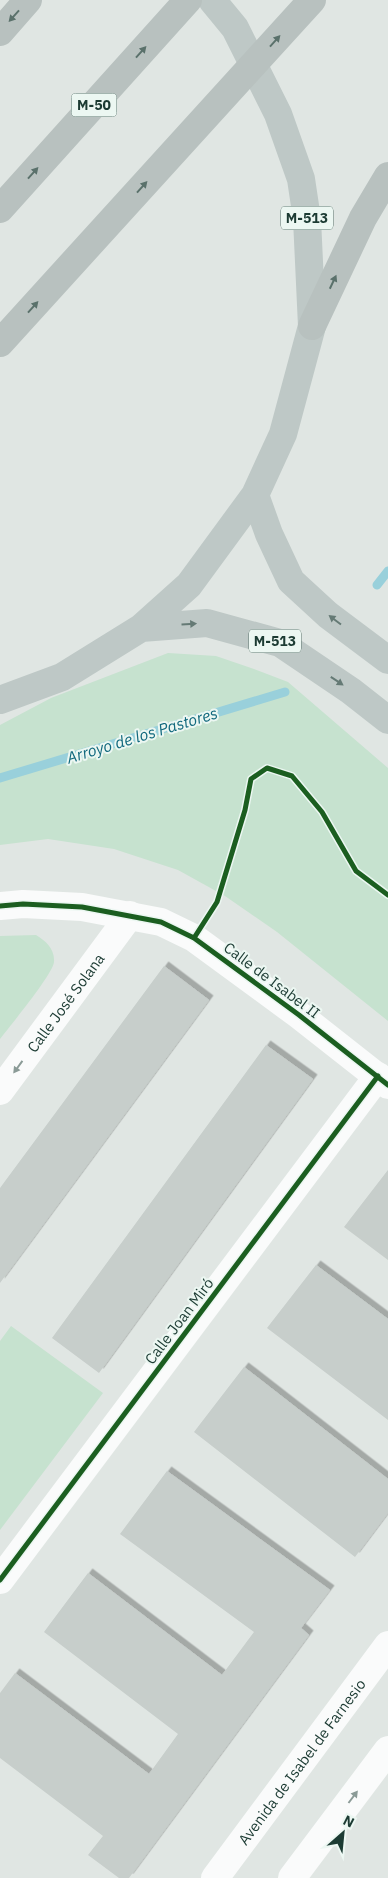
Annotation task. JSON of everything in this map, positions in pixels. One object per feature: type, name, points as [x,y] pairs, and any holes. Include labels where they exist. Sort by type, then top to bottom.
[{"type":"highway","points":[[0,32],[28,0]]},
{"type":"highway","name":"M-50","points":[[0,209],[188,0]]},
{"type":"highway","points":[[0,343],[312,0]]},
{"type":"highway","points":[[312,326],[363,218],[388,176]]},
{"type":"main road","name":"M-513","points":[[0,700],[62,677],[141,628],[189,585],[255,495],[283,434],[312,326],[307,219],[301,180],[278,114],[235,28],[212,0]]},
{"type":"main road","points":[[255,495],[269,534],[291,581],[328,615],[388,660]]},
{"type":"main road","name":"M-513","points":[[141,628],[207,623],[280,643],[351,691],[388,720]]},
{"type":"street","name":"Calle de Isabel II","points":[[0,906],[23,904],[82,906],[161,922],[194,938],[383,1080]]},
{"type":"street","name":"Calle José Solana","points":[[0,1091],[130,915]]},
{"type":"street","name":"Calle Joan Miró","points":[[0,1580],[383,1080]]},
{"type":"street","name":"Avenida de Isabel de Farnesio","points":[[215,1878],[388,1646]]},
{"type":"street","points":[[292,1878],[388,1750]]},
{"type":"green space","points":[[168,653],[216,656],[288,682],[388,768],[388,1021],[277,932],[225,896],[178,870],[114,849],[48,839],[0,845],[0,725],[51,698]]},
{"type":"green space","points":[[36,935],[49,946],[53,953],[54,962],[52,968],[0,1039],[0,936]]},
{"type":"green space","points":[[11,1326],[103,1393],[0,1530],[0,1341]]},
{"type":"building","points":[[164,966],[209,1000],[0,1283],[0,1188]]},
{"type":"building","points":[[266,1045],[313,1079],[99,1373],[52,1338]]},
{"type":"building","points":[[388,1170],[388,1260],[344,1227]]},
{"type":"building","points":[[316,1265],[388,1319],[388,1420],[267,1328]]},
{"type":"building","points":[[244,1367],[388,1479],[388,1513],[355,1557],[194,1432]]},
{"type":"building","points":[[167,1471],[330,1590],[301,1628],[309,1635],[129,1878],[119,1878],[88,1855],[103,1836],[0,1758],[0,1693],[15,1673],[149,1774],[178,1734],[44,1632],[88,1573],[222,1675],[254,1632],[120,1534]]},
{"type":"waterway","name":"Arroyo de los Pastores","points":[[377,585],[388,571]]},
{"type":"waterway","name":"Arroyo de los Pastores","points":[[0,778],[285,692]]},
{"type":"cycle path","points":[[194,938],[217,902],[245,810],[251,779],[267,768],[292,776],[322,812],[356,871],[388,895]]},
{"type":"cycle path","points":[[0,906],[23,904],[82,907],[161,922],[194,938],[299,1015],[388,1085]]},
{"type":"cycle path","points":[[0,1580],[378,1076]]}]
